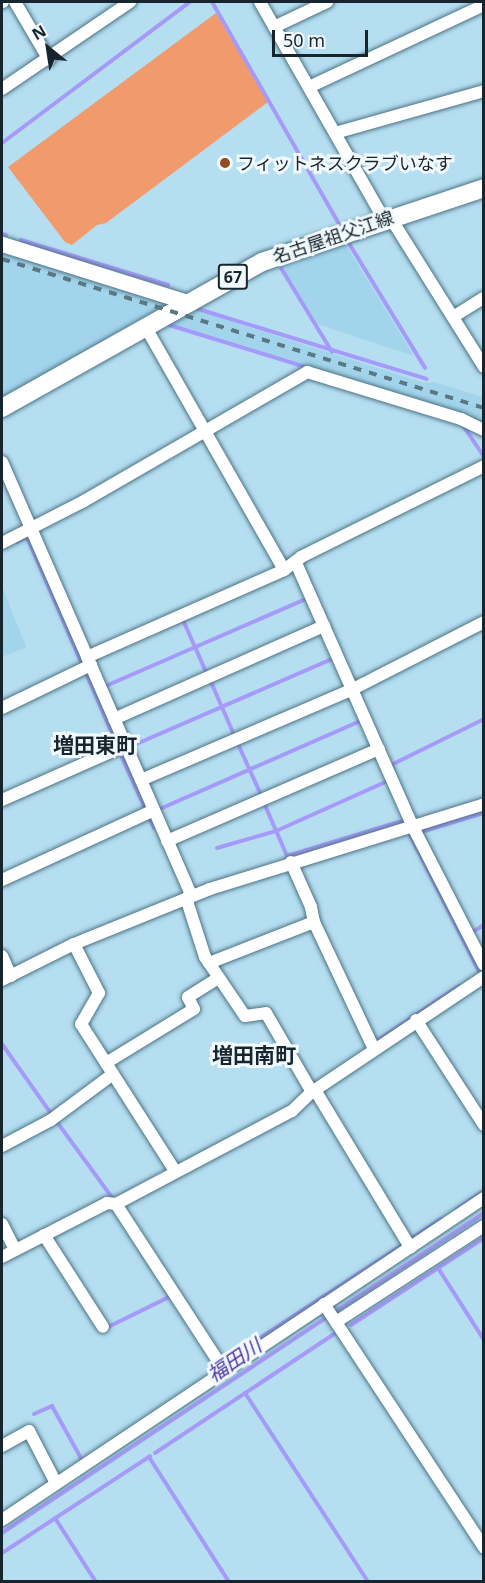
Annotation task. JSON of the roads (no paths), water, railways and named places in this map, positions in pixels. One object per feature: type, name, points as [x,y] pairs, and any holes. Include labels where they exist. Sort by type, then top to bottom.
[{"type":"main road","name":"名古屋祖父江線","points":[[2,408],[187,302],[262,262],[387,218],[483,188]]},
{"type":"street","points":[[15,2],[49,60]]},
{"type":"street","points":[[2,89],[49,60],[130,2]]},
{"type":"street","points":[[260,2],[335,133],[483,367]]},
{"type":"street","points":[[274,27],[327,2]]},
{"type":"street","points":[[309,87],[483,5]]},
{"type":"street","points":[[335,133],[483,92]]},
{"type":"street","points":[[2,244],[187,302]]},
{"type":"street","points":[[453,317],[483,298]]},
{"type":"street","points":[[145,326],[284,570]]},
{"type":"street","points":[[2,543],[32,529],[307,372],[461,419],[483,430]]},
{"type":"street","points":[[2,462],[190,893],[187,901],[209,963],[245,1016],[266,1013],[410,1247]]},
{"type":"street","points":[[2,708],[89,661],[284,570],[483,466]]},
{"type":"street","points":[[296,562],[412,825],[483,965]]},
{"type":"street","points":[[141,780],[352,689],[483,622]]},
{"type":"street","points":[[114,719],[324,626]]},
{"type":"street","points":[[2,801],[126,745]]},
{"type":"street","points":[[167,841],[379,749]]},
{"type":"street","points":[[2,956],[6,978],[74,944],[291,862],[483,804]]},
{"type":"street","points":[[2,880],[154,810]]},
{"type":"street","points":[[291,862],[312,907],[314,922],[374,1049]]},
{"type":"street","points":[[209,963],[314,922]]},
{"type":"street","points":[[74,944],[99,993],[81,1024],[175,1171]]},
{"type":"street","points":[[2,1257],[108,1203],[116,1204],[283,1116],[374,1049],[483,977]]},
{"type":"street","points":[[106,1063],[194,1009],[188,997],[218,978]]},
{"type":"street","points":[[416,1020],[483,1125]]},
{"type":"street","points":[[2,1146],[51,1120],[114,1074]]},
{"type":"street","points":[[330,1314],[410,1247],[483,1198]]},
{"type":"street","points":[[116,1204],[224,1370]]},
{"type":"street","points":[[2,1224],[15,1250]]},
{"type":"street","points":[[2,1520],[224,1370],[330,1314],[483,1226]]},
{"type":"street","points":[[44,1235],[103,1327]]},
{"type":"street","points":[[330,1314],[483,1548]]},
{"type":"street","points":[[2,1446],[29,1431],[56,1483]]},
{"type":"waterway","points":[[2,143],[190,2]]},
{"type":"waterway","points":[[212,2],[338,222]]},
{"type":"waterway","points":[[2,234],[6,235]]},
{"type":"waterway","points":[[21,240],[168,285]]},
{"type":"waterway","points":[[350,245],[425,368]]},
{"type":"waterway","points":[[281,268],[332,352]]},
{"type":"waterway","points":[[198,309],[427,379]]},
{"type":"waterway","points":[[169,325],[309,368]]},
{"type":"waterway","points":[[464,427],[484,457]]},
{"type":"waterway","points":[[17,542],[27,537],[82,664]]},
{"type":"waterway","points":[[108,685],[308,598]]},
{"type":"waterway","points":[[183,620],[206,672]]},
{"type":"waterway","points":[[134,745],[334,658]]},
{"type":"waterway","points":[[86,673],[117,745]]},
{"type":"waterway","points":[[211,682],[234,735]]},
{"type":"waterway","points":[[393,769],[391,765],[484,719]]},
{"type":"waterway","points":[[162,808],[362,720]]},
{"type":"waterway","points":[[238,744],[261,795]]},
{"type":"waterway","points":[[120,753],[144,806]]},
{"type":"waterway","points":[[217,848],[276,831],[388,781]]},
{"type":"waterway","points":[[264,803],[287,856],[405,820]]},
{"type":"waterway","points":[[421,832],[484,813]]},
{"type":"waterway","points":[[149,818],[154,828]]},
{"type":"waterway","points":[[410,835],[480,973]]},
{"type":"waterway","points":[[471,933],[484,925]]},
{"type":"waterway","points":[[380,1039],[459,986]]},
{"type":"waterway","points":[[2,1044],[50,1112]]},
{"type":"waterway","points":[[57,1122],[111,1196]]},
{"type":"waterway","points":[[457,1209],[484,1191]]},
{"type":"waterway","name":"福田川","points":[[2,1533],[484,1213]]},
{"type":"waterway","points":[[411,1239],[441,1219]]},
{"type":"waterway","points":[[351,1325],[484,1238]]},
{"type":"waterway","points":[[228,1359],[402,1245]]},
{"type":"waterway","points":[[438,1268],[484,1340]]},
{"type":"waterway","points":[[106,1328],[169,1297]]},
{"type":"waterway","points":[[155,1453],[334,1334]]},
{"type":"waterway","points":[[245,1393],[368,1582]]},
{"type":"waterway","points":[[34,1414],[52,1406],[81,1458]]},
{"type":"waterway","points":[[2,1553],[150,1456]]},
{"type":"waterway","points":[[149,1457],[229,1582]]},
{"type":"waterway","points":[[55,1518],[96,1582]]},
{"type":"railway","points":[[2,259],[484,408]]},
{"type":"place","name":"フィットネスクラブいなす","points":[[225,163]]},
{"type":"district","name":"増田東町","points":[[95,745]]},
{"type":"district","name":"増田南町","points":[[254,1055]]}]
